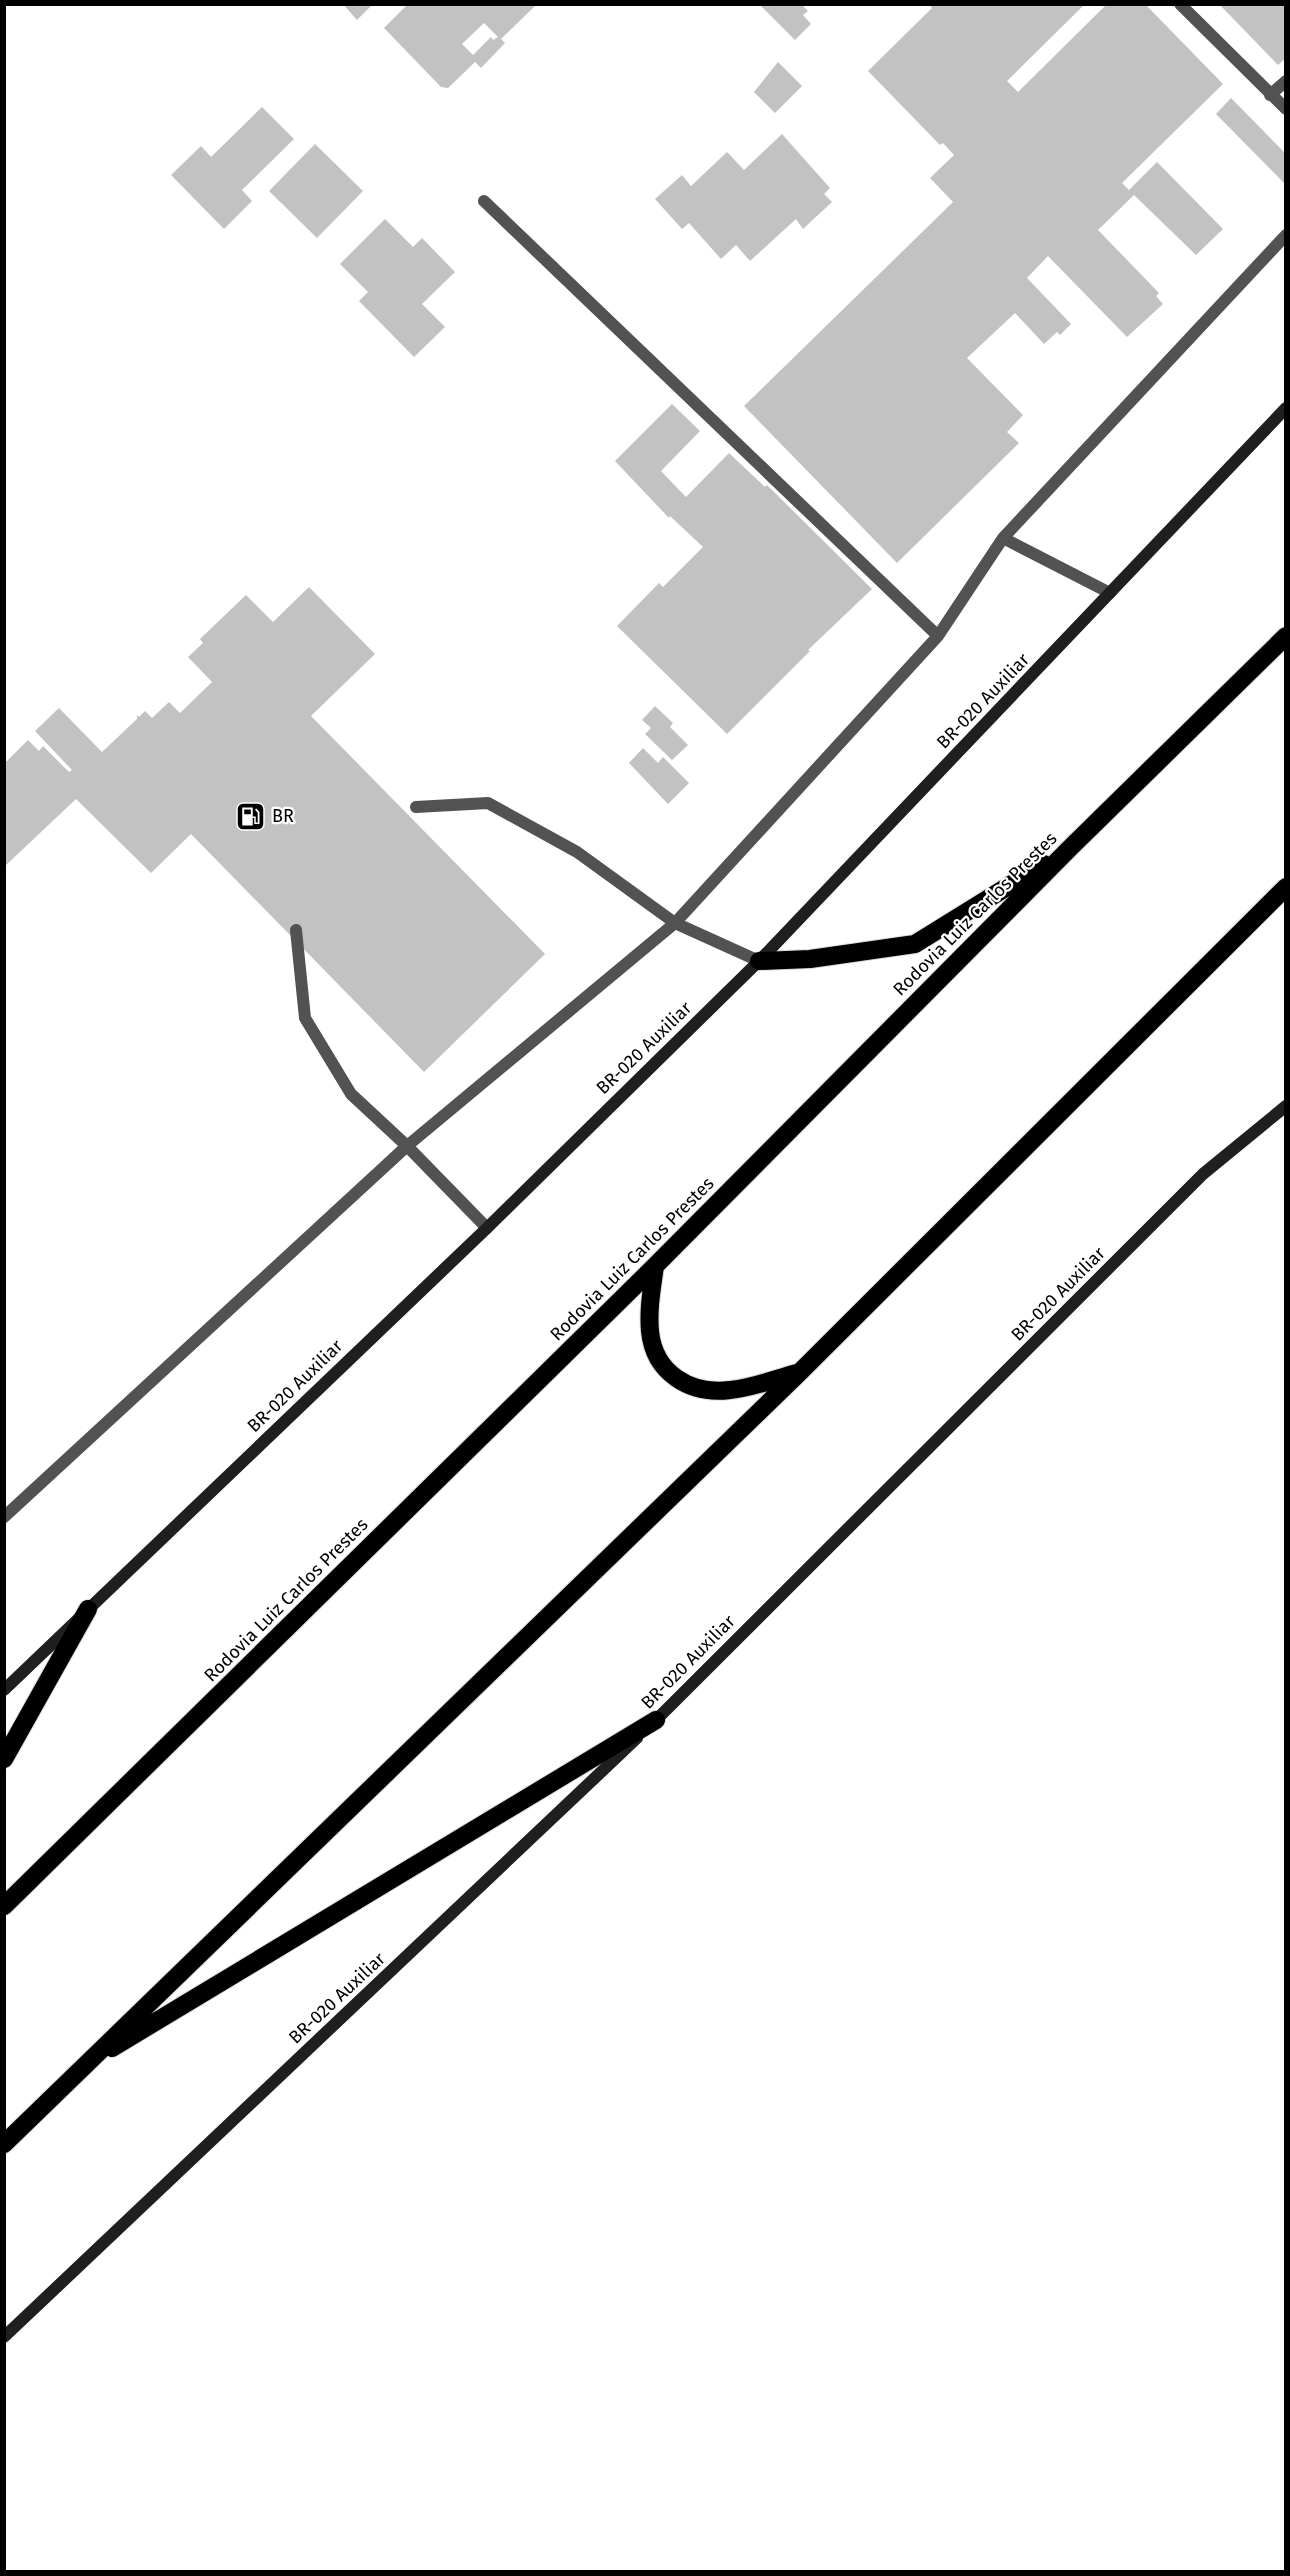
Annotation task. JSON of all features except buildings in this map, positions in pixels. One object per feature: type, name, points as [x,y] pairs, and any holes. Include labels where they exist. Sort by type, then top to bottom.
[{"type":"highway","name":"Rodovia Luiz Carlos Prestes","points":[[4,1906],[655,1266],[1071,847],[1286,636]]},
{"type":"highway","points":[[759,961],[810,959],[915,944],[1071,847]]},
{"type":"highway","points":[[4,2144],[799,1372],[1286,887]]},
{"type":"highway","points":[[655,1266],[649,1307],[650,1334],[659,1358],[674,1379],[698,1389],[729,1390],[799,1372]]},
{"type":"highway","points":[[4,1759],[88,1609]]},
{"type":"highway","points":[[85,2065],[656,1720]]},
{"type":"main road","name":"BR-020 Auxiliar","points":[[4,1690],[487,1228],[759,961],[1286,408]]},
{"type":"main road","name":"BR-020 Auxiliar","points":[[4,2337],[656,1720],[1203,1174],[1286,1106]]},
{"type":"lane","points":[[1180,4],[1286,109]]},
{"type":"lane","points":[[1270,95],[1286,81]]},
{"type":"lane","points":[[484,201],[938,636]]},
{"type":"lane","points":[[4,1517],[407,1146],[675,923],[938,636],[1003,538],[1286,235]]},
{"type":"lane","points":[[1003,538],[1110,593]]},
{"type":"lane","points":[[416,807],[488,803],[577,852],[675,923],[759,961]]},
{"type":"lane","points":[[296,930],[305,1018],[351,1094],[407,1146],[487,1228]]},
{"type":"place","name":"BR","points":[[251,816]]}]
